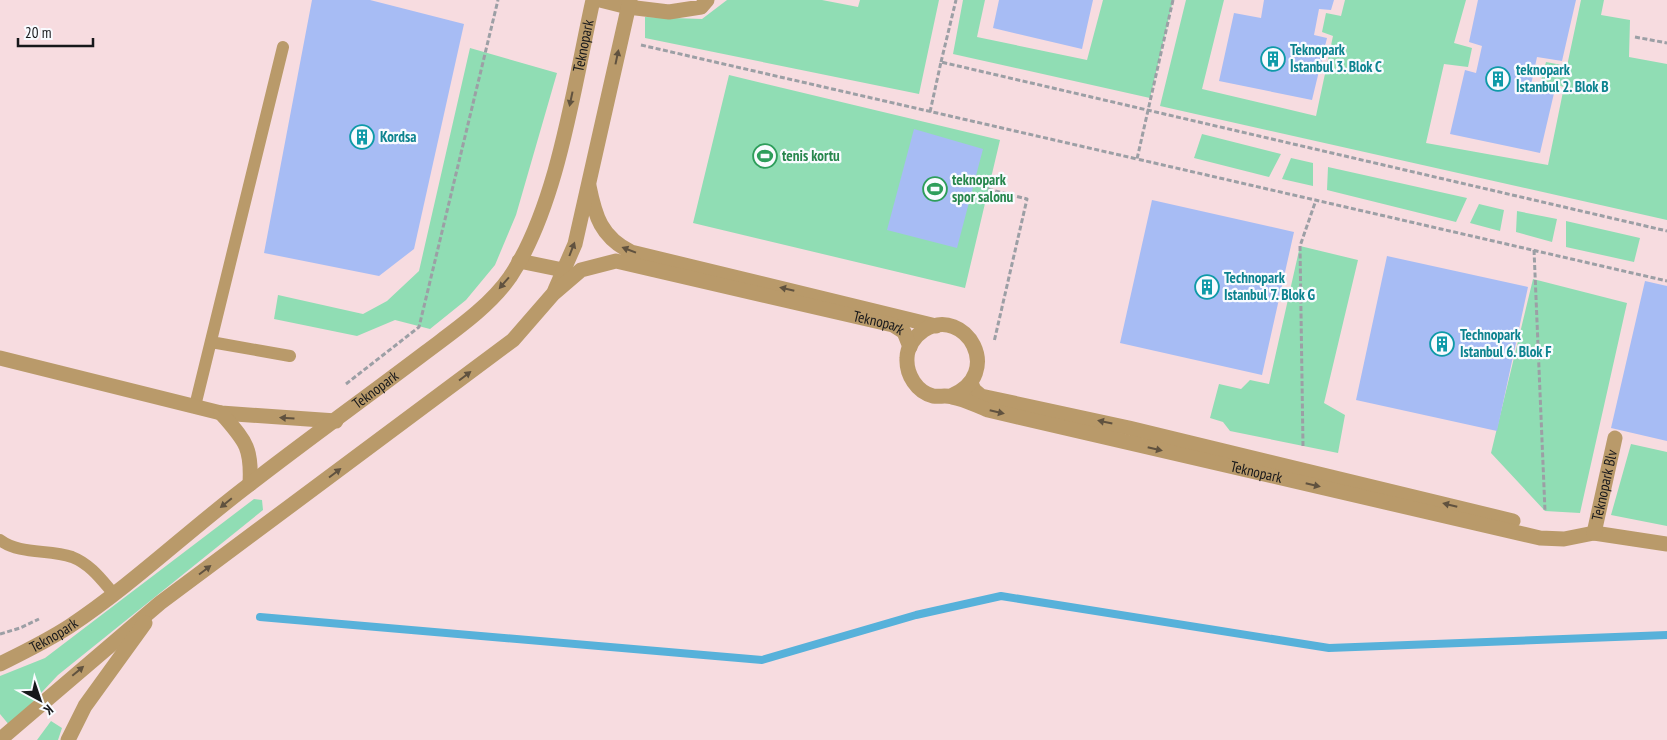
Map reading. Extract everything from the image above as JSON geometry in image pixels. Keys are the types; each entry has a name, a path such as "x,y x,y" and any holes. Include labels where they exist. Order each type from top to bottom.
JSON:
{"street":[{"name":"Teknopark","path":"0,664 45,642 114,593 250,484 336,421 487,302 509,278 539,219 551,180 563,136 593,0"},
{"path":"600,0 669,12 701,7 707,0"},
{"name":"Teknopark","path":"553,294 574,244 589,186 629,4"},
{"name":"Teknopark","path":"589,186 594,211 606,233 615,244 631,252 936,326"},
{"path":"519,261 563,270"},
{"name":"Teknopark","path":"1,739 160,603 514,340 553,294 581,270 616,261 893,325 904,332 910,347"},
{"path":"936,326 948,326 960,330 973,343 978,360 977,372 971,383 962,391 951,396 933,396 916,386 907,367 910,347 915,338 925,330 936,326"},
{"path":"0,358 221,413 336,421"},
{"name":"Teknopark","path":"971,383 974,390 981,396 1129,428 1443,503 1541,528 1564,539"},
{"name":"Teknopark","path":"951,396 998,412 1530,536 1564,539 1594,533 1667,544"},
{"path":"221,413 242,436 251,458 250,484"},
{"name":"Teknopark Blv","path":"1594,533 1614,438"},
{"name":"Teknopark","path":"68,740 85,706 160,603"},
{"name":"Teknopark","path":"0,722 1,739"}],"lane":[{"path":"195,406 283,47"},
{"path":"211,342 290,356"},
{"path":"0,540 12,547 74,558 94,571 114,593"}],"path":[{"path":"930,112 956,0"},
{"path":"1137,159 1173,0"},
{"path":"1635,38 1667,44"},
{"path":"621,40 1667,280"},
{"path":"941,62 1667,231"},
{"path":"988,189 1027,199 992,349"},
{"path":"1304,446 1300,246 1316,200"},
{"path":"1534,250 1544,511"}],"shaded area":[{"path":"0,0 1667,0 1667,740 0,740"}],"green space":[{"path":"727,0 822,0 858,7 860,0 939,0 919,94 645,38 645,17 702,19"},
{"path":"963,0 985,0 977,37 1087,60 1103,0 1173,0 1150,98 953,54"},
{"path":"1186,0 1224,0 1202,89 1316,116 1333,36 1322,32 1326,13 1341,16 1345,0 1466,0 1454,43 1472,48 1468,67 1444,64 1426,143 1548,165 1564,87 1541,81 1546,62 1567,66 1581,0 1604,0 1601,15 1630,20 1629,57 1667,64 1667,220 1160,106"},
{"path":"470,48 557,73 516,215 495,265 466,300 430,329 395,320 357,336 274,319 278,295 363,314 387,301 419,271"},
{"path":"729,75 1000,140 965,288 693,223"},
{"path":"1202,134 1281,154 1269,177 1194,158"},
{"path":"1291,158 1313,163 1313,186 1282,179"},
{"path":"1328,167 1467,198 1456,222 1327,190"},
{"path":"1479,204 1504,210 1500,231 1470,223"},
{"path":"1517,211 1557,219 1552,242 1516,232"},
{"path":"1566,221 1640,238 1634,262 1566,247"},
{"path":"1300,246 1358,260 1324,403 1345,415 1338,453 1230,431 1223,422 1210,418 1219,384 1241,389 1250,380 1269,384"},
{"path":"1533,279 1627,303 1580,513 1545,511 1491,453"},
{"path":"1631,444 1667,452 1667,526 1611,515"},
{"path":"254,499 262,500 263,510 58,675 10,726 0,714 0,676 45,658"},
{"path":"51,721 62,728 58,740 37,740"}],"building":[{"name":"Kordsa","path":"312,0 370,0 464,24 414,249 379,276 264,253"},
{"path":"999,0 1093,0 1082,49 993,28"},
{"name":"Teknopark İstanbul 3. Blok C","path":"1264,0 1334,0 1331,10 1319,9 1314,35 1327,38 1312,100 1219,81 1234,13 1261,18"},
{"name":"teknopark İstanbul 2. Blok B","path":"1478,0 1576,0 1562,61 1537,57 1531,85 1555,89 1540,153 1450,134 1465,70 1476,73 1482,46 1469,42"},
{"name":"teknopark spor salonu","path":"914,129 983,149 957,248 887,230"},
{"name":"Technopark Istanbul 7. Blok G","path":"1152,200 1294,232 1262,375 1120,343"},
{"name":"Technopark Istanbul 6. Blok F","path":"1387,256 1528,287 1497,431 1356,400"},
{"path":"1645,281 1667,286 1667,441 1611,428"}],"waterway":[{"path":"260,617 762,660 916,615 1001,596 1329,648 1667,635"}],"place":[{"name":"Teknopark İstanbul 3. Blok C","path":"1273,59"},
{"name":"teknopark İstanbul 2. Blok B","path":"1498,79"},
{"name":"Kordsa","path":"362,137"},
{"name":"tenis kortu","path":"765,156"},
{"name":"teknopark spor salonu","path":"935,189"},
{"name":"Technopark Istanbul 7. Blok G","path":"1207,287"},
{"name":"Technopark Istanbul 6. Blok F","path":"1442,344"}]}
